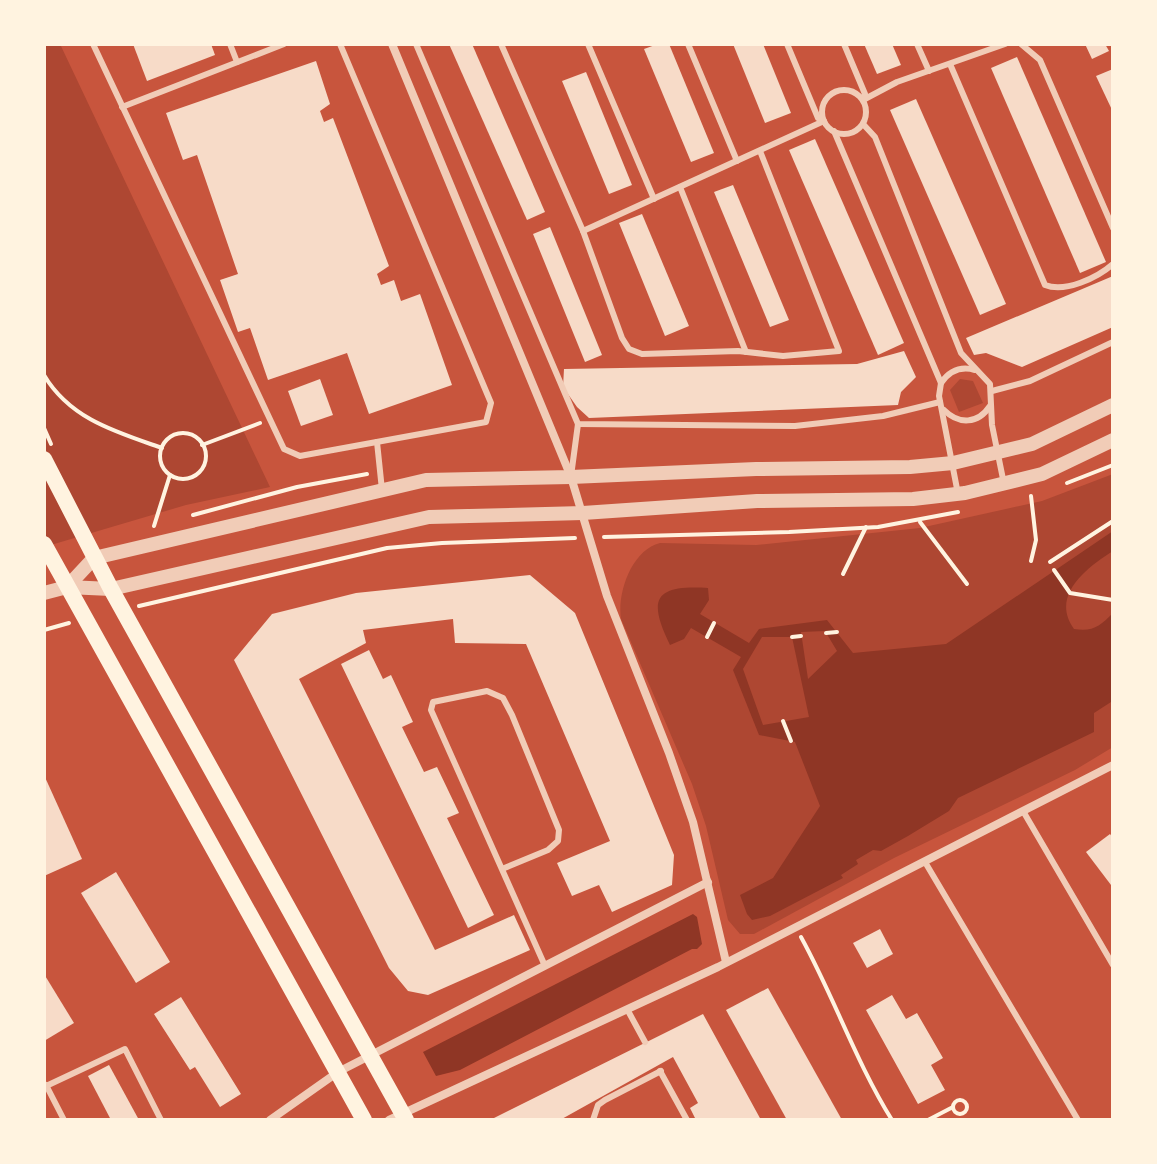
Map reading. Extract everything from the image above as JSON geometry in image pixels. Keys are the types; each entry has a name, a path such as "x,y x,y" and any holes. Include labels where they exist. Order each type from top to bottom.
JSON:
{"main road":[{"path":"46,463 111,589 371,1055 399,1118"},
{"path":"44,544 364,1120"}],"street":[{"path":"392,44 571,477 607,596 693,822 726,962"},
{"path":"67,587 94,558 426,480 910,467 953,463 1032,444 1113,405"},
{"path":"44,593 67,587 111,589 429,517 583,513 757,501 913,499 958,494 1042,474 1113,440"},
{"path":"399,1118 796,928 1113,765"},
{"path":"270,1120 338,1072 708,882"}],"lane":[{"path":"93,44 284,449 300,456 486,422 491,403 340,44"},
{"path":"230,44 237,62"},
{"path":"122,107 284,44"},
{"path":"416,44 578,424 571,477"},
{"path":"501,44 583,231 622,338 629,349 642,354 746,352 783,356 839,351 760,151"},
{"path":"588,44 654,199"},
{"path":"688,44 737,161"},
{"path":"787,44 818,118 834,131 941,383 940,402 958,494"},
{"path":"834,131 854,132 863,124 866,115 865,94 844,44"},
{"path":"917,44 929,71"},
{"path":"863,100 897,82 1005,44"},
{"path":"1021,44 1040,60 1113,228"},
{"path":"950,64 1045,285 1063,289 1107,270 1113,264"},
{"path":"824,121 823,106 831,93 846,89 863,100"},
{"path":"583,231 824,121"},
{"path":"863,124 875,137 961,353 986,378 992,391 990,406 1004,484"},
{"path":"680,187 746,352"},
{"path":"992,391 1030,381 1113,342"},
{"path":"941,383 959,369 975,370"},
{"path":"578,424 795,426 883,416 940,402"},
{"path":"944,410 964,421 980,417 990,406"},
{"path":"377,442 382,490"},
{"path":"502,869 548,850 558,841 559,830 512,715 503,698 487,691 433,702 431,710 545,966"},
{"path":"1023,811 1113,965"},
{"path":"925,862 1078,1120"},
{"path":"627,1009 645,1042"},
{"path":"64,1120 45,1086 125,1049 161,1120"},
{"path":"593,1120 598,1105 660,1069 687,1120"}],"path":[{"path":"44,375 55,393 96,425 162,448"},
{"path":"202,445 270,420"},
{"path":"185,433 198,439 202,445 205,459 199,473 185,479 170,475 161,463 162,448 170,437 185,433"},
{"path":"154,526 170,475"},
{"path":"1031,496 1036,540 1031,561"},
{"path":"919,521 967,584"},
{"path":"1050,562 1113,521"},
{"path":"843,574 866,527"},
{"path":"1054,570 1070,593 1113,600"},
{"path":"707,637 714,623"},
{"path":"826,633 837,632"},
{"path":"792,637 801,636"},
{"path":"783,721 791,741"},
{"path":"796,928 829,989 851,1045 892,1120"},
{"path":"928,1120 960,1100 966,1103 967,1110 960,1117 953,1107"}],"shaded area":[{"path":"44,44 60,44 270,487 186,505 44,547"},
{"path":"960,379 973,381 983,403 959,412 950,390"},
{"path":"1113,474 1113,747 1075,770 894,858 754,934 740,934 728,920 706,826 692,784 621,619 621,597 634,563 650,547 660,543 756,545 920,528 1042,501"},
{"path":"1113,531 1113,551 1082,574 1074,584 1066,605 1074,629 1096,627 1113,613 1111,702 1094,713 1094,732 958,798 949,811 908,836 856,860 858,864 841,875 843,878 770,916 752,920 740,895 773,878 820,806 795,742 759,735 733,670 741,657 691,628 684,639 670,645 659,616 660,598 676,589 708,588 709,600 700,614 749,643 759,629 827,620 853,653 946,644","holes":["825,631 837,651 808,679 801,632","762,637 792,637 809,717 763,725 743,669"]},
{"path":"693,914 697,917 702,944 697,949 460,1070 436,1076 423,1052"}],"building":[{"path":"133,44 211,44 215,55 147,81"},
{"path":"449,44 472,44 545,212 527,220"},
{"path":"669,44 714,153 691,162 644,49"},
{"path":"733,44 763,44 791,113 765,123"},
{"path":"864,44 892,44 901,65 877,74"},
{"path":"1085,44 1105,44 1109,51 1092,59"},
{"path":"1017,57 1106,262 1080,273 991,68"},
{"path":"316,61 330,104 320,111 324,122 333,118 389,266 377,274 381,285 394,280 401,301 420,294 452,385 369,414 347,353 268,380 250,328 238,332 220,280 238,274 197,155 183,160 166,113"},
{"path":"1113,69 1113,112 1096,76"},
{"path":"586,72 632,185 609,194 562,81"},
{"path":"916,99 1006,304 980,315 890,110"},
{"path":"815,139 904,343 878,355 789,150"},
{"path":"733,185 789,320 770,327 714,192"},
{"path":"642,214 689,326 665,336 619,223"},
{"path":"550,227 602,355 585,362 533,234"},
{"path":"1113,276 1113,327 1022,367 986,353 974,355 966,338"},
{"path":"904,351 916,377 901,392 898,405 589,418 563,387 564,369 857,364"},
{"path":"320,379 333,415 301,426 288,391"},
{"path":"530,575 575,613 674,855 672,885 612,912 599,885 572,896 557,863 610,841 526,644 455,643 453,619 363,630 366,643 299,679 435,950 514,915 530,950 428,995 408,991 389,968 234,660 272,614 356,593"},
{"path":"369,650 383,679 391,675 413,722 402,727 424,772 437,767 459,813 447,818 494,915 468,928 341,664"},
{"path":"44,775 82,859 44,876"},
{"path":"1110,834 1113,838 1111,885 1086,852"},
{"path":"116,872 170,962 136,983 81,893"},
{"path":"880,929 893,954 867,968 853,943"},
{"path":"44,974 74,1023 44,1041"},
{"path":"768,988 842,1120 787,1120 726,1010"},
{"path":"892,995 906,1019 917,1013 943,1058 931,1065 945,1090 918,1104 866,1010"},
{"path":"181,997 241,1094 220,1107 195,1067 190,1070 154,1014"},
{"path":"703,1014 761,1120 696,1120 690,1108 698,1103 673,1057 560,1120 495,1120 494,1118"},
{"path":"109,1065 139,1120 111,1120 88,1076"}]}
